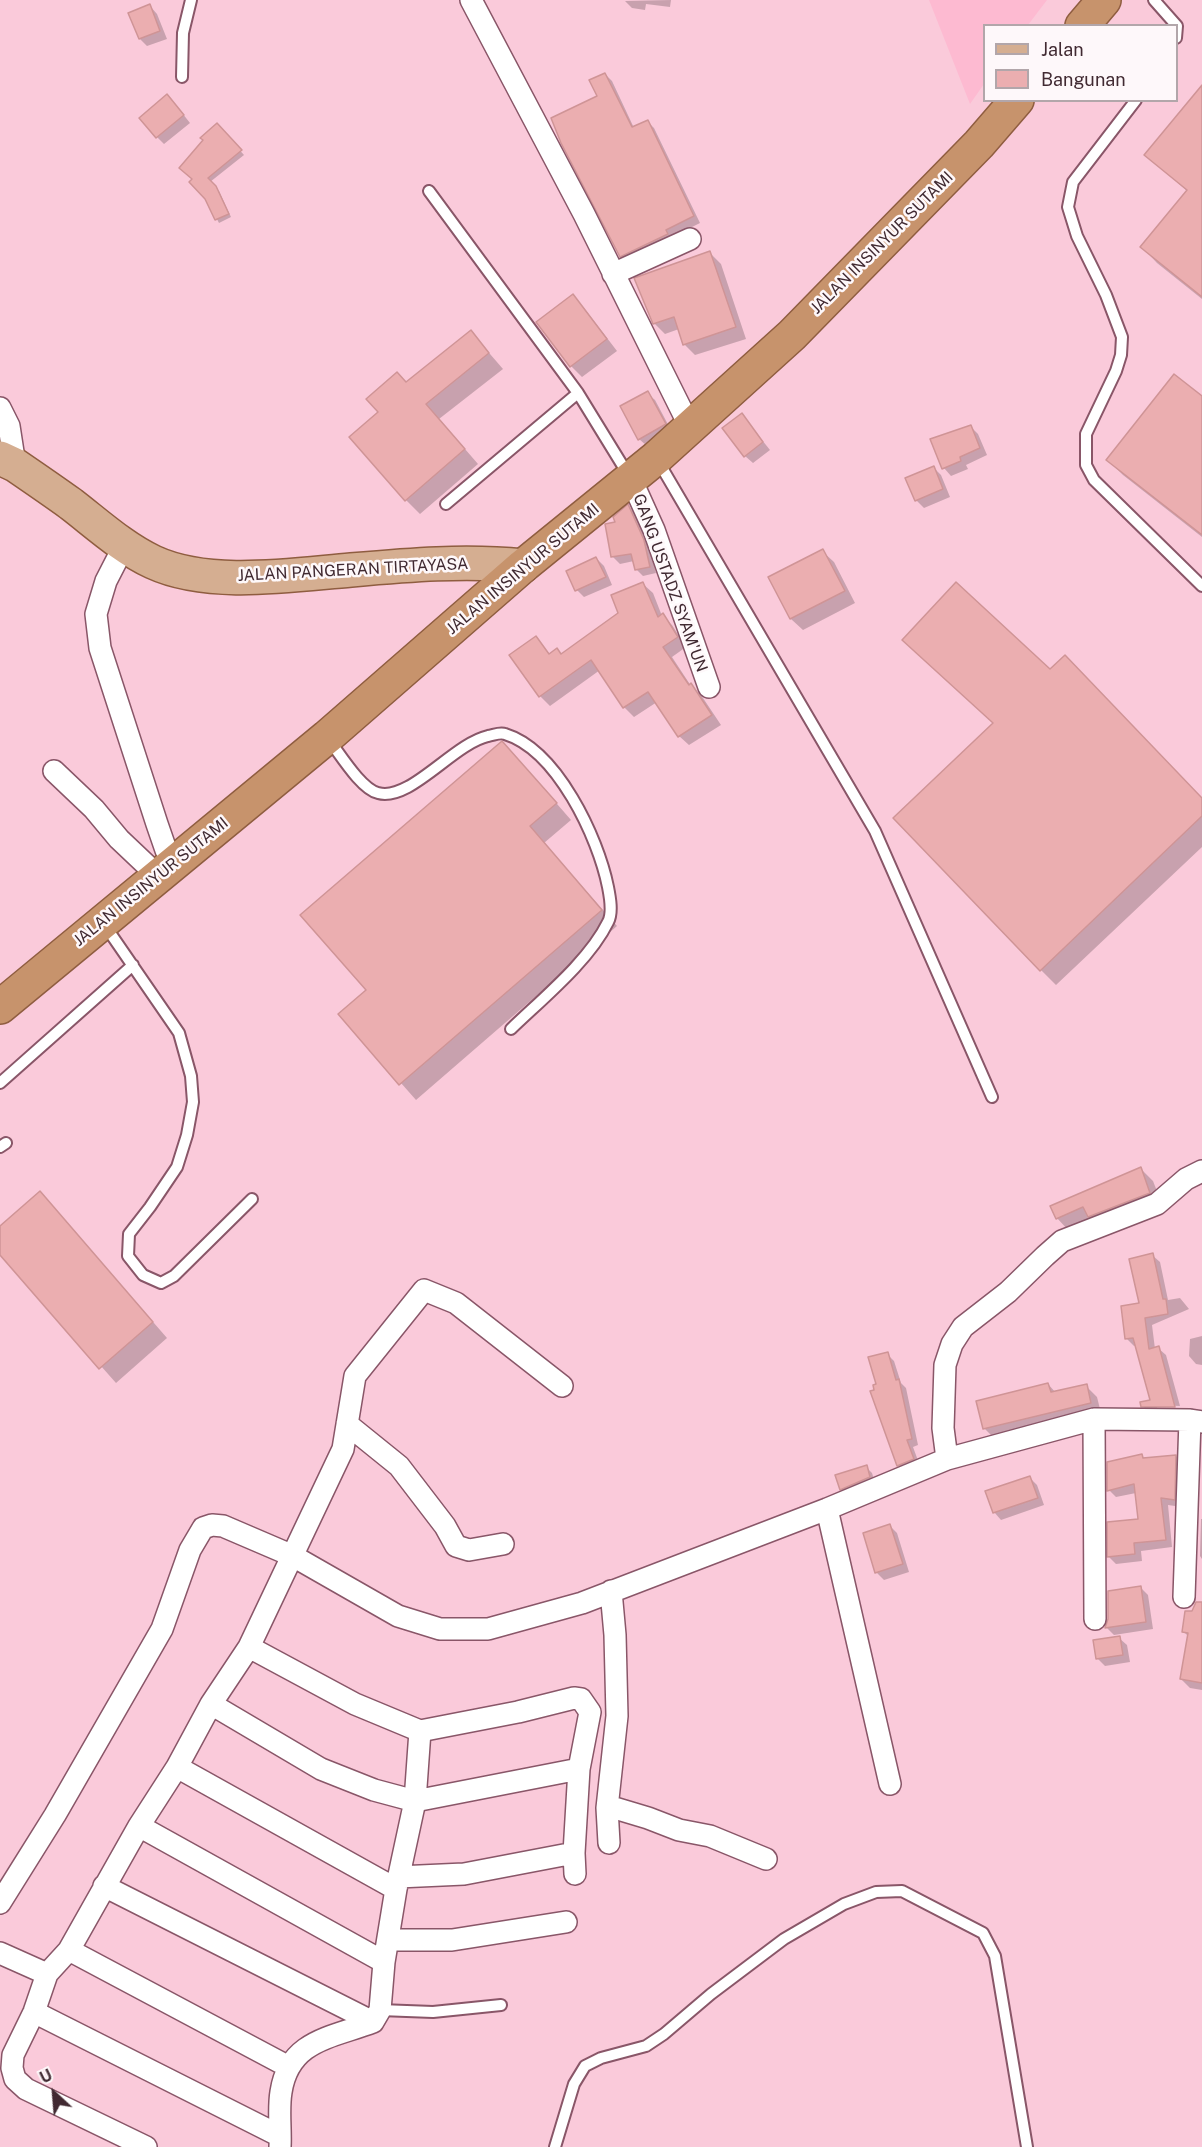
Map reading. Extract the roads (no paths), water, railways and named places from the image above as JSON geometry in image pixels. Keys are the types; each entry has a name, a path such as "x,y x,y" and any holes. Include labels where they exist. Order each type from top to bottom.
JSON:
{"highway":[{"path":"1084,24 1104,0"},
{"name":"JALAN INSINYUR SUTAMI","path":"0,1007 327,737 523,566 656,458 792,334 980,144 1015,102"}],"main road":[{"name":"JALAN PANGERAN TIRTAYASA","path":"8,462 125,544 152,561 176,570 250,578 460,562 523,566"}],"street":[{"path":"471,0 690,427"},
{"path":"613,273 690,239"},
{"path":"0,408 9,426 8,462"},
{"name":"GANG USTADZ SYAM'UN","path":"631,478 654,531 709,687"},
{"path":"125,544 106,581 96,614 100,648 165,850 165,869"},
{"path":"54,771 94,809 119,839 165,869"},
{"path":"947,1459 943,1428 945,1365 952,1344 963,1327 1008,1292 1062,1241 1157,1204 1186,1179 1202,1172"},
{"path":"146,2147 26,2089 15,2079 12,2068 14,2055 34,2012 47,1974 69,1950 139,1826 177,1767 211,1704 249,1647 343,1449 355,1376 424,1290 456,1303 562,1386"},
{"path":"1094,1419 1095,1619"},
{"path":"0,1903 55,1815 162,1629 190,1550 203,1528 212,1525 223,1526 293,1556 398,1616 440,1629 488,1629 582,1603 827,1509 947,1459 1094,1419 1196,1421 1184,1597"},
{"path":"347,1424 399,1466 445,1526 456,1546 470,1550 503,1544"},
{"path":"827,1509 890,1784"},
{"path":"609,1842 608,1806 617,1716 611,1591"},
{"path":"249,1647 355,1704 420,1731 518,1712 574,1698 581,1699 590,1712 579,1768 575,1874"},
{"path":"211,1704 321,1769 374,1790 415,1801 579,1768"},
{"path":"377,2016 397,1883 415,1801 420,1731"},
{"path":"177,1767 397,1883 464,1874 574,1853"},
{"path":"608,1806 679,1830 710,1836 766,1859"},
{"path":"139,1826 384,1962"},
{"path":"104,1886 377,2016"},
{"path":"388,1940 452,1940 566,1922"},
{"path":"69,1950 287,2066"},
{"path":"0,1953 47,1974"},
{"path":"34,2012 280,2141"},
{"path":"280,2141 278,2124 280,2093 287,2066 302,2049 377,2016"}],"lane":[{"path":"182,77 183,33 191,0"},
{"path":"1154,0 1175,24"},
{"path":"1134,102 1073,182 1068,207 1077,236 1106,295 1122,337 1121,356 1116,371 1086,434 1086,465 1094,480 1202,586"},
{"path":"429,192 578,393 631,478"},
{"path":"446,504 578,393"},
{"path":"656,458 875,831 993,1097"},
{"path":"327,737 361,782 376,793 393,794 413,785 457,750 483,737 502,733 519,740 541,758 569,790 603,862 610,898 610,920 588,953 511,1029"},
{"path":"102,921 179,1033 191,1076 193,1102 187,1135 177,1167 150,1208 129,1234 128,1256 143,1275 161,1283 174,1276 252,1198"},
{"path":"0,1083 133,965"},
{"path":"555,2147 574,2084 585,2066 601,2058 646,2046 784,1939 844,1904 876,1893 902,1891 983,1933 995,1956 1027,2147"},
{"path":"377,2016 501,2005"}]}
